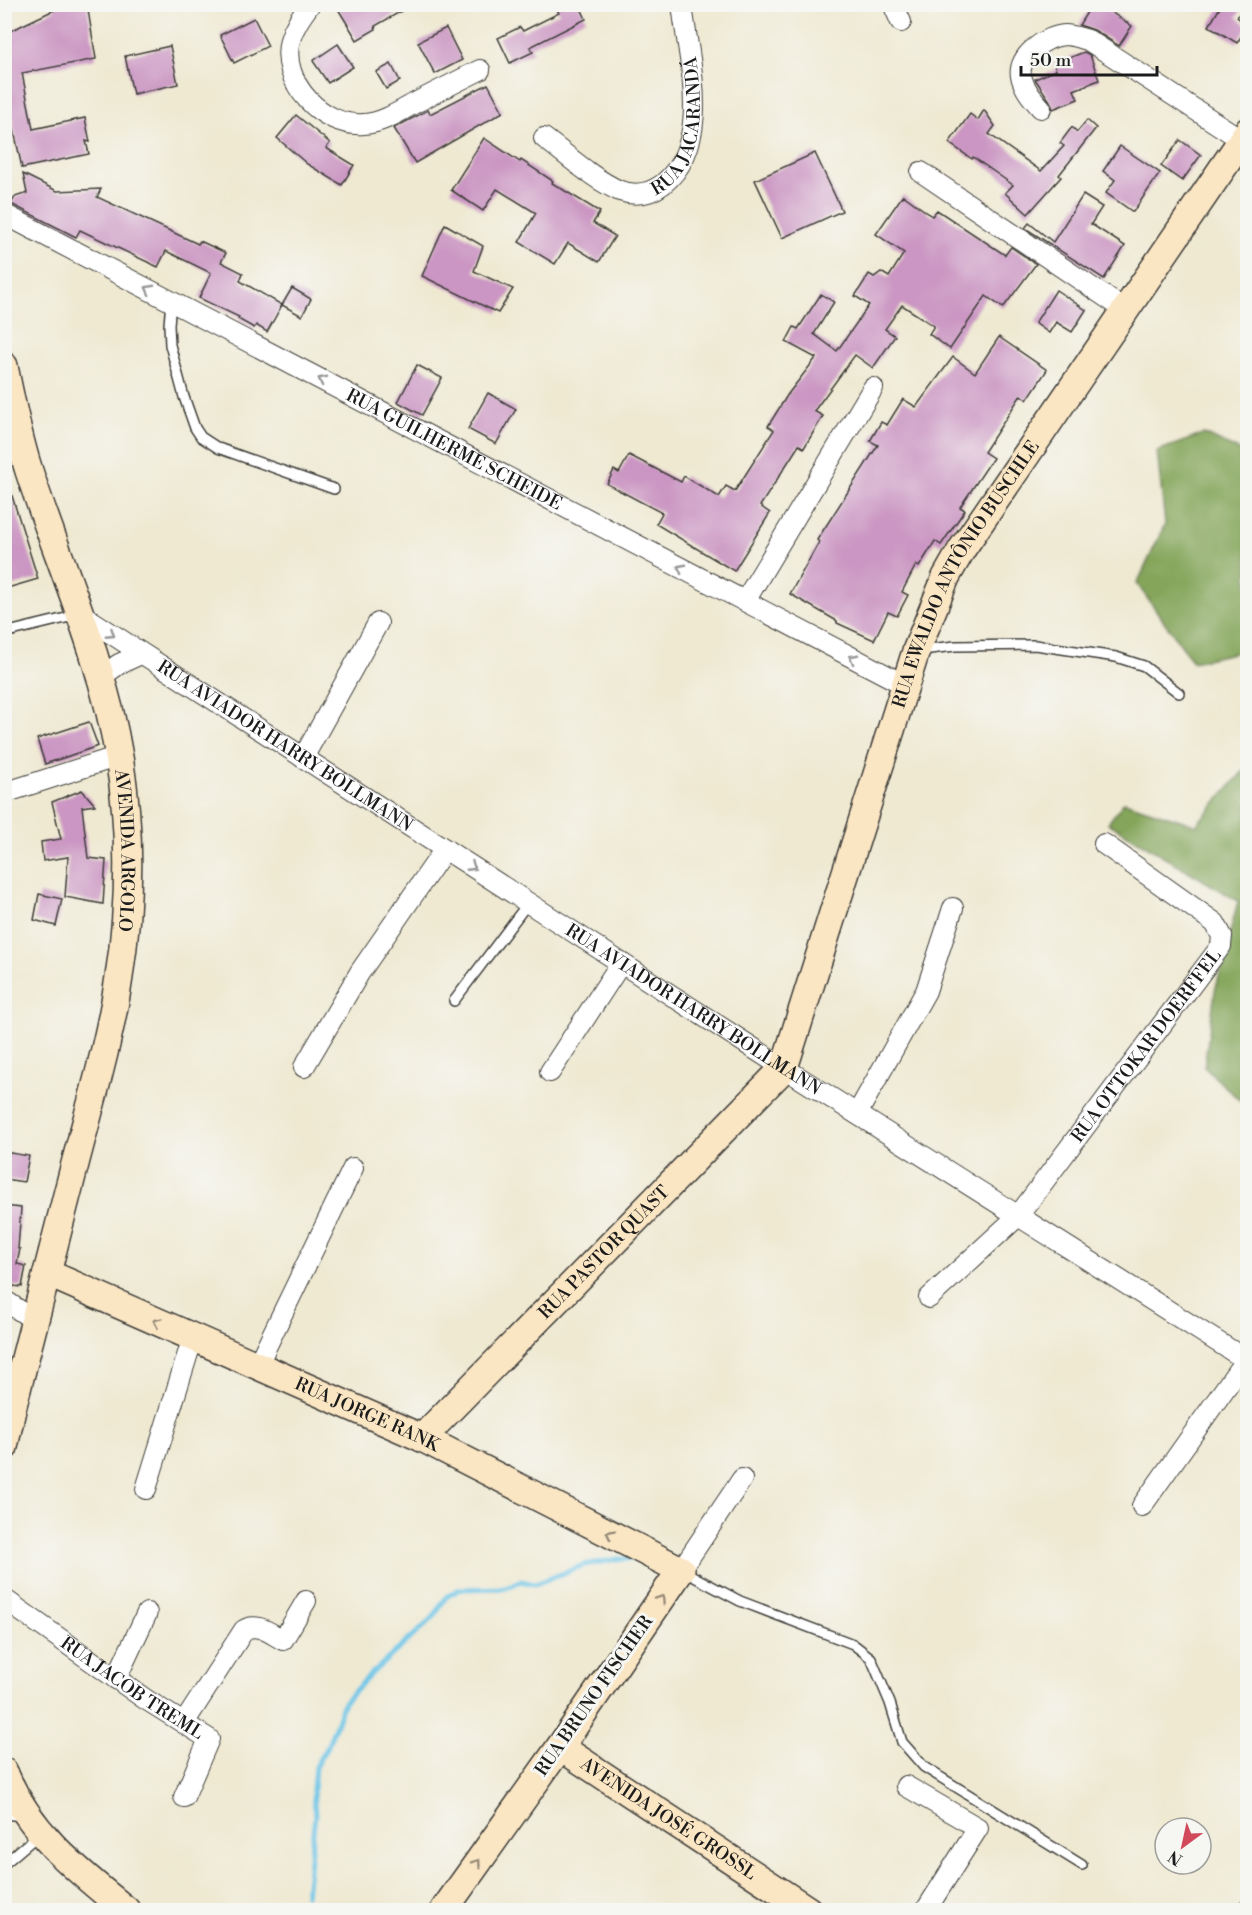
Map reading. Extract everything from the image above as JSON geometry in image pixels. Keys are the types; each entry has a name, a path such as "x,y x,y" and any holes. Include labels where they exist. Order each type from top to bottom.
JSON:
{"street":[{"path":"310,4 297,23 290,41 289,59 292,76 300,90 321,111 333,119 364,124 384,119 480,70"},
{"name":"RUA JACARANDÁ","path":"544,138 607,185 622,192 638,194 655,190 668,179 682,159 692,136 694,117 694,95 682,4"},
{"path":"1041,108 1027,91 1021,75 1021,65 1029,53 1045,41 1063,35 1075,36 1088,40 1245,135"},
{"name":"RUA EWALDO ANTÔNIO BUSCHLE","path":"784,1068 916,651 935,602 962,549 1245,135"},
{"path":"921,172 1125,310"},
{"name":"RUA GUILHERME SCHEIDE","path":"4,214 905,685"},
{"name":"AVENIDA ARGOLO","path":"4,366 28,469 81,614 101,677 119,756 127,850 124,933 119,976 103,1057 47,1273 9,1402 4,1448"},
{"path":"745,601 873,388"},
{"name":"RUA AVIADOR HARRY BOLLMANN","path":"81,614 784,1068 1247,1359"},
{"path":"303,758 378,623"},
{"name":"RUA AVIADOR HARRY BOLLMANN","path":"101,677 119,664 141,654"},
{"path":"4,793 119,756"},
{"name":"RUA OTTOKAR DOERFFEL","path":"1018,1216 1221,946 1222,936 1215,923 1104,844"},
{"path":"304,1067 360,972 445,849"},
{"path":"857,1114 926,991 953,908"},
{"path":"550,1072 621,963"},
{"name":"RUA PASTOR QUAST","path":"422,1438 784,1068"},
{"path":"257,1366 353,1168"},
{"path":"929,1298 1018,1216"},
{"name":"RUA JORGE RANK","path":"47,1273 422,1438 681,1570"},
{"path":"4,1300 34,1320"},
{"path":"146,1489 193,1337"},
{"path":"1142,1506 1247,1359"},
{"name":"RUA BRUNO FISCHER","path":"444,1911 560,1747 742,1479"},
{"name":"RUA JACOB TREML","path":"4,1599 116,1679 209,1739 184,1797"},
{"path":"184,1723 244,1630 255,1626 283,1640 306,1601"},
{"path":"116,1679 147,1613"},
{"name":"AVENIDA JOSÉ GROSSL","path":"560,1747 808,1911"},
{"path":"4,1772 24,1821 126,1911"},
{"path":"906,1786 978,1828 926,1911"}],"lane":[{"path":"171,301 170,345 189,413 201,436 218,448 334,489"},
{"path":"4,633 81,614"},
{"path":"916,651 955,646 1035,645 1116,657 1144,666 1179,693"},
{"path":"454,1001 528,903"},
{"path":"681,1570 740,1601 853,1644 871,1658 890,1703 902,1742 924,1767 1082,1864"},
{"path":"978,1828 990,1808"},
{"path":"4,1864 24,1821"}],"green space":[{"path":"1204,434 1247,454 1248,650 1193,662 1137,584 1165,524 1157,451"},
{"path":"1247,767 1247,1107 1204,1067 1215,991 1238,901 1108,823 1124,802 1196,825"}],"building":[{"path":"53,4 87,4 96,59 22,73 33,129 85,118 90,142 86,141 89,154 22,168 10,111 4,112 4,34 54,10"},
{"path":"335,4 414,4 375,26 376,29 357,40"},
{"path":"554,4 579,4 586,19 530,47 533,52 510,63 498,38 520,27 523,31 559,13"},
{"path":"1092,4 1112,4 1108,10 1132,26 1119,46 1094,30 1079,25"},
{"path":"1222,4 1245,4 1237,17 1248,26 1237,43 1209,26"},
{"path":"254,18 268,46 234,63 220,35"},
{"path":"446,28 462,60 435,74 418,42"},
{"path":"338,44 353,67 328,83 313,61"},
{"path":"170,46 178,84 133,94 125,56"},
{"path":"1084,52 1090,55 1099,80 1074,90 1078,99 1053,109 1035,79 1056,70 1054,64"},
{"path":"391,64 400,81 386,89 376,72"},
{"path":"488,84 503,112 415,163 394,128 428,110 430,114"},
{"path":"984,110 995,126 989,134 1041,171 1064,146 1060,143 1072,127 1077,132 1087,120 1096,128 1059,175 1061,177 1028,214 1005,193 1013,185 949,143 970,114 978,120"},
{"path":"296,115 330,143 326,148 354,165 342,185 307,164 277,138"},
{"path":"484,138 600,212 593,223 615,236 599,262 568,243 555,264 519,242 536,213 497,189 483,211 451,190"},
{"path":"1180,140 1201,155 1182,181 1161,166"},
{"path":"1120,146 1160,173 1133,212 1106,193 1115,180 1103,171"},
{"path":"815,153 842,211 782,238 755,180"},
{"path":"23,174 57,191 101,189 97,197 198,244 200,241 226,253 221,262 243,273 240,281 282,305 267,332 256,325 254,328 238,319 239,317 199,298 211,273 166,251 158,267 80,230 76,237 11,204 15,197 27,193"},
{"path":"903,195 932,216 937,210 1005,255 1011,247 1036,264 1003,308 986,296 950,349 929,334 934,326 902,305 885,329 895,336 873,368 855,355 814,411 823,416 804,448 799,445 760,506 770,513 734,571 656,524 662,513 607,484 614,470 619,473 629,455 681,482 684,476 719,497 726,486 735,491 774,430 768,426 788,394 816,358 786,342 794,327 798,329 821,294 834,302 814,334 837,351 869,305 855,296 869,274 874,277 881,272 889,277 904,253 876,234"},
{"path":"1083,195 1102,207 1091,224 1125,246 1104,279 1025,228 1029,223 1053,242"},
{"path":"445,224 483,246 474,271 513,289 498,313 422,276"},
{"path":"292,288 311,299 302,316 282,305"},
{"path":"1056,290 1086,310 1072,332 1056,322 1049,333 1035,323"},
{"path":"999,337 1047,370 1027,400 1021,395 984,452 993,458 960,507 965,510 941,545 935,541 919,567 916,565 902,592 908,595 897,616 888,612 874,640 837,623 790,594 819,542 817,540 878,445 870,441 881,422 887,425 903,399 916,407 953,357 975,373"},
{"path":"417,365 442,378 422,415 398,402"},
{"path":"488,393 516,409 496,444 468,429"},
{"path":"8,483 38,579 4,589 4,484"},
{"path":"89,722 98,746 45,764 37,739"},
{"path":"82,790 95,805 82,807 88,858 106,860 103,904 65,897 68,857 43,861 41,842 61,839 52,802"},
{"path":"39,894 62,899 56,926 34,920"},
{"path":"4,1152 29,1156 24,1182 4,1179"},
{"path":"4,1206 21,1208 18,1249 20,1249 17,1264 26,1266 22,1287 13,1286 12,1291 4,1288"}],"waterway":[{"path":"306,1895 315,1815 313,1790 315,1767 329,1743 344,1702 372,1673 433,1618 446,1597 460,1589 506,1588 520,1581 535,1584 584,1565 631,1559"}]}
